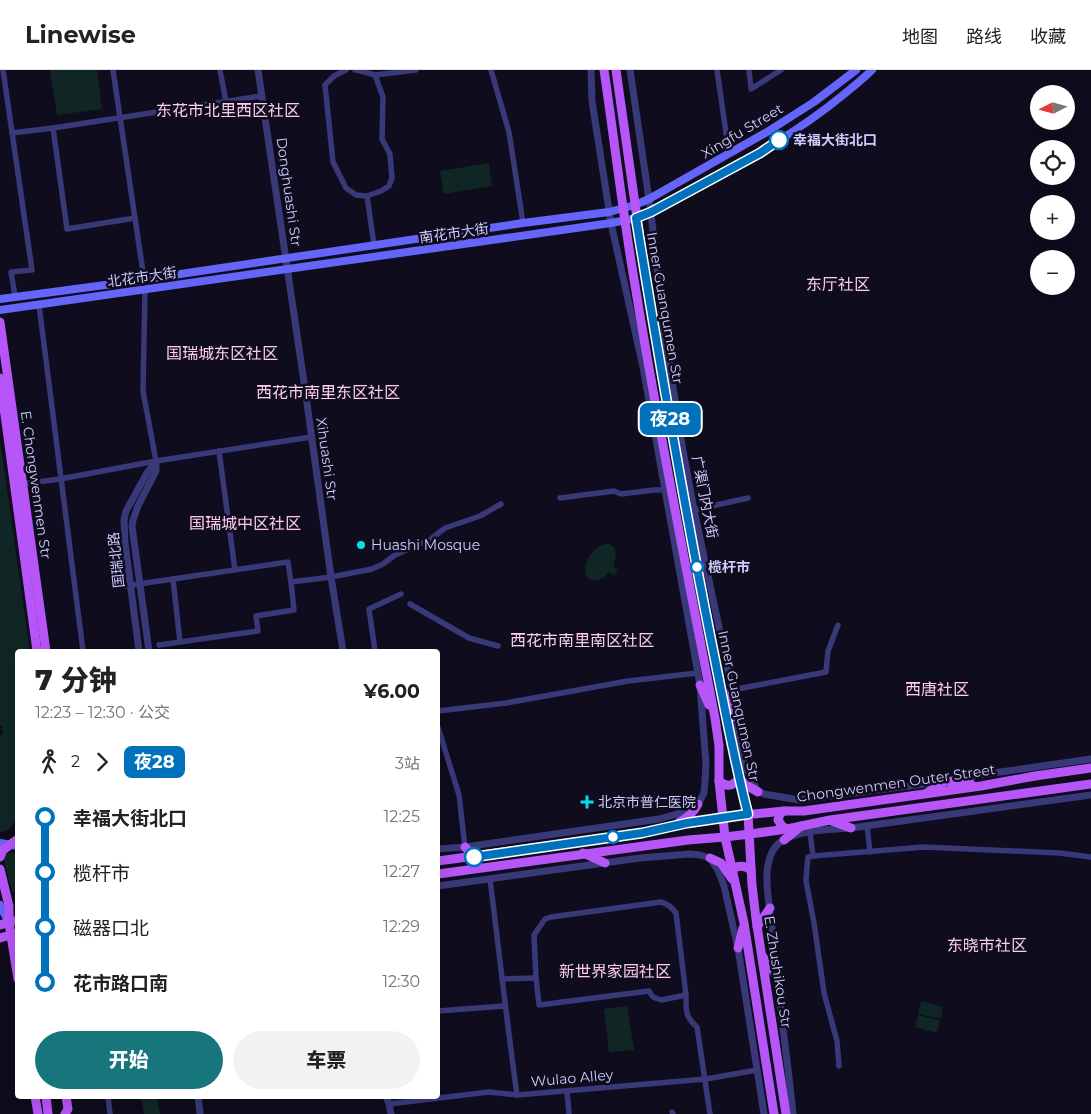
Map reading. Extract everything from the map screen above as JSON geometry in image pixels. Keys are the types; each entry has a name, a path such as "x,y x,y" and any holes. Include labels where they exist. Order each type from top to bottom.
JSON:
{"main road":[{"path":"604,70 622,209 650,374 715,718 719,753 722,817 744,923 774,1114"},
{"name":"Inner Guanqumen Str","path":"616,70 650,307 697,566 739,778 748,814 750,834"},
{"name":"Xingfu Street","path":"622,209 635,206 649,199 767,132 814,102 856,70"},
{"name":"南花市大街","path":"287,269 636,218 651,212 760,153 822,112 872,70"},
{"name":"南花市大街","path":"286,259 622,209"},
{"name":"北花市大街","path":"0,299 286,259"},
{"name":"北花市大街","path":"0,310 287,269"},
{"name":"E. Chongwenmen Str","path":"0,322 46,649"},
{"path":"0,378 37,649"},
{"path":"700,685 715,718"},
{"path":"730,733 732,690"},
{"name":"Chongwenmen Outer Street","path":"440,861 634,834 722,817 784,811 804,812 1091,768"},
{"path":"719,781 727,786 736,782 739,778 758,792"},
{"path":"925,794 946,781 981,786"},
{"path":"440,874 583,853 750,834 830,820 1091,784"},
{"path":"667,828 682,821 696,810 698,804"},
{"path":"784,811 780,814 778,820 786,829"},
{"path":"830,820 851,828"},
{"path":"687,823 691,830 688,840"},
{"path":"784,840 802,825"},
{"name":"E. Zhushikou Str","path":"750,834 751,870 757,927 786,1114"},
{"path":"0,843 15,843"},
{"path":"0,857 3,850 15,843"},
{"path":"465,847 474,857"},
{"path":"583,853 605,863"},
{"path":"710,858 721,862 735,884"},
{"path":"732,871 736,867 741,866 751,870"},
{"path":"0,868 9,906 9,923"},
{"path":"0,905 14,934 0,938"},
{"path":"757,927 770,908"},
{"path":"738,948 744,923"},
{"path":"762,956 776,975"},
{"path":"36,1099 38,1114"},
{"path":"46,1099 48,1114"},
{"path":"65,1114 68,1109 66,1099"}],"street":[{"path":"4,70 32,270 11,272 15,296"},
{"path":"113,70 144,279"},
{"path":"220,70 226,102"},
{"name":"Donghuashi Str","path":"258,70 287,269"},
{"path":"346,70 334,76 325,85 333,162 346,188 356,195 367,196 381,191 389,186 392,178 390,154 382,139 383,96 376,76"},
{"path":"355,70 376,76 416,70"},
{"path":"491,70 509,132 523,223"},
{"path":"440,849 465,847 659,819 677,814 698,804 704,793 706,764 700,685 643,367 609,212 592,101 591,70"},
{"name":"广渠门内大街","path":"630,70 651,212 664,330 694,510 732,690 744,764 758,792"},
{"path":"717,70 729,154"},
{"path":"749,70 751,90 781,70"},
{"path":"12,133 261,96"},
{"path":"53,128 67,229 135,218"},
{"path":"367,196 374,245"},
{"name":"Xihuashi Str","path":"287,269 330,577 343,649"},
{"path":"145,290 143,391 156,461"},
{"path":"39,305 83,649"},
{"path":"22,484 311,437"},
{"path":"219,451 235,570"},
{"name":"国瑞北路","path":"148,649 132,526 138,506 156,471 156,461"},
{"name":"国瑞北路","path":"139,649 128,586 124,520 126,511 147,473 156,461"},
{"path":"560,498 614,491 622,494 665,490"},
{"path":"694,510 748,498"},
{"path":"291,582 330,577 383,564 395,555 431,539 445,528 480,516 501,504"},
{"path":"128,586 288,562 294,610 256,616 258,631 159,645"},
{"path":"173,579 180,642"},
{"path":"375,649 369,609 401,594"},
{"path":"410,604 469,638 498,646"},
{"path":"732,690 826,672 828,651 838,625"},
{"path":"440,711 506,703 628,681 697,673"},
{"path":"440,733 459,795 465,847"},
{"name":"Chongwenmen Outer Street","path":"758,792 800,800 946,781 1091,759"},
{"path":"793,1114 776,975 767,873 769,859 778,844 797,835 810,832 1091,795"},
{"path":"867,825 870,852"},
{"path":"810,832 813,856"},
{"path":"839,1066 837,1041 824,993 806,881 808,857 924,847 1059,853 1091,858"},
{"path":"440,886 640,858 690,854 710,858 718,870 724,886 738,948 764,1114"},
{"path":"490,878 504,1006 517,1095"},
{"path":"686,995 661,1000 653,997 649,990 539,1005 534,935 545,919 551,917 660,902 672,907 676,913 686,995 686,1008 689,1021 697,1028 710,1114"},
{"path":"502,979 536,978"},
{"path":"440,1011 504,1006"},
{"name":"Wulao Alley","path":"440,1095 489,1092 517,1095 706,1079 758,1070"},
{"path":"566,1091 569,1114"},
{"path":"108,1099 110,1114"},
{"path":"198,1099 200,1114"},
{"path":"389,1099 391,1114"}],"green space":[{"path":"50,70 97,70 102,109 57,115"},
{"path":"489,163 492,186 444,194 440,171"},
{"path":"0,440 30,649 15,649 15,820 3,832 0,832 0,735 3,735 2,726 0,726"},
{"path":"608,543 614,547 616,557 613,566 618,570 614,576 609,572 600,579 588,579 586,567 589,556 597,548"},
{"path":"15,852 15,891 12,892 4,860 7,854"},
{"path":"921,1001 943,1007 941,1019 918,1014"},
{"path":"627,1006 634,1050 609,1052 604,1009"},
{"path":"918,1015 940,1020 937,1033 915,1027"},
{"path":"142,1099 158,1099 160,1114 144,1114"}],"bus line":[{"name":"夜28","path":"474,857 642,833 687,823 748,814 739,778 697,566 650,307 636,218 651,212 760,153 779,140"}],"place":[{"name":"幸福大街北口","path":"779,140"},
{"name":"Huashi Mosque","path":"361,545"},
{"name":"榄杆市","path":"697,567"},
{"name":"北京市普仁医院","path":"587,802"}],"district":[{"name":"东花市北里西区社区","path":"228,110"},
{"name":"东厅社区","path":"838,284"},
{"name":"国瑞城东区社区","path":"222,353"},
{"name":"西花市南里东区社区","path":"328,392"},
{"name":"国瑞城中区社区","path":"245,523"},
{"name":"西花市南里南区社区","path":"582,640"},
{"name":"西唐社区","path":"937,689"},
{"name":"东晓市社区","path":"987,945"},
{"name":"新世界家园社区","path":"615,971"}]}
